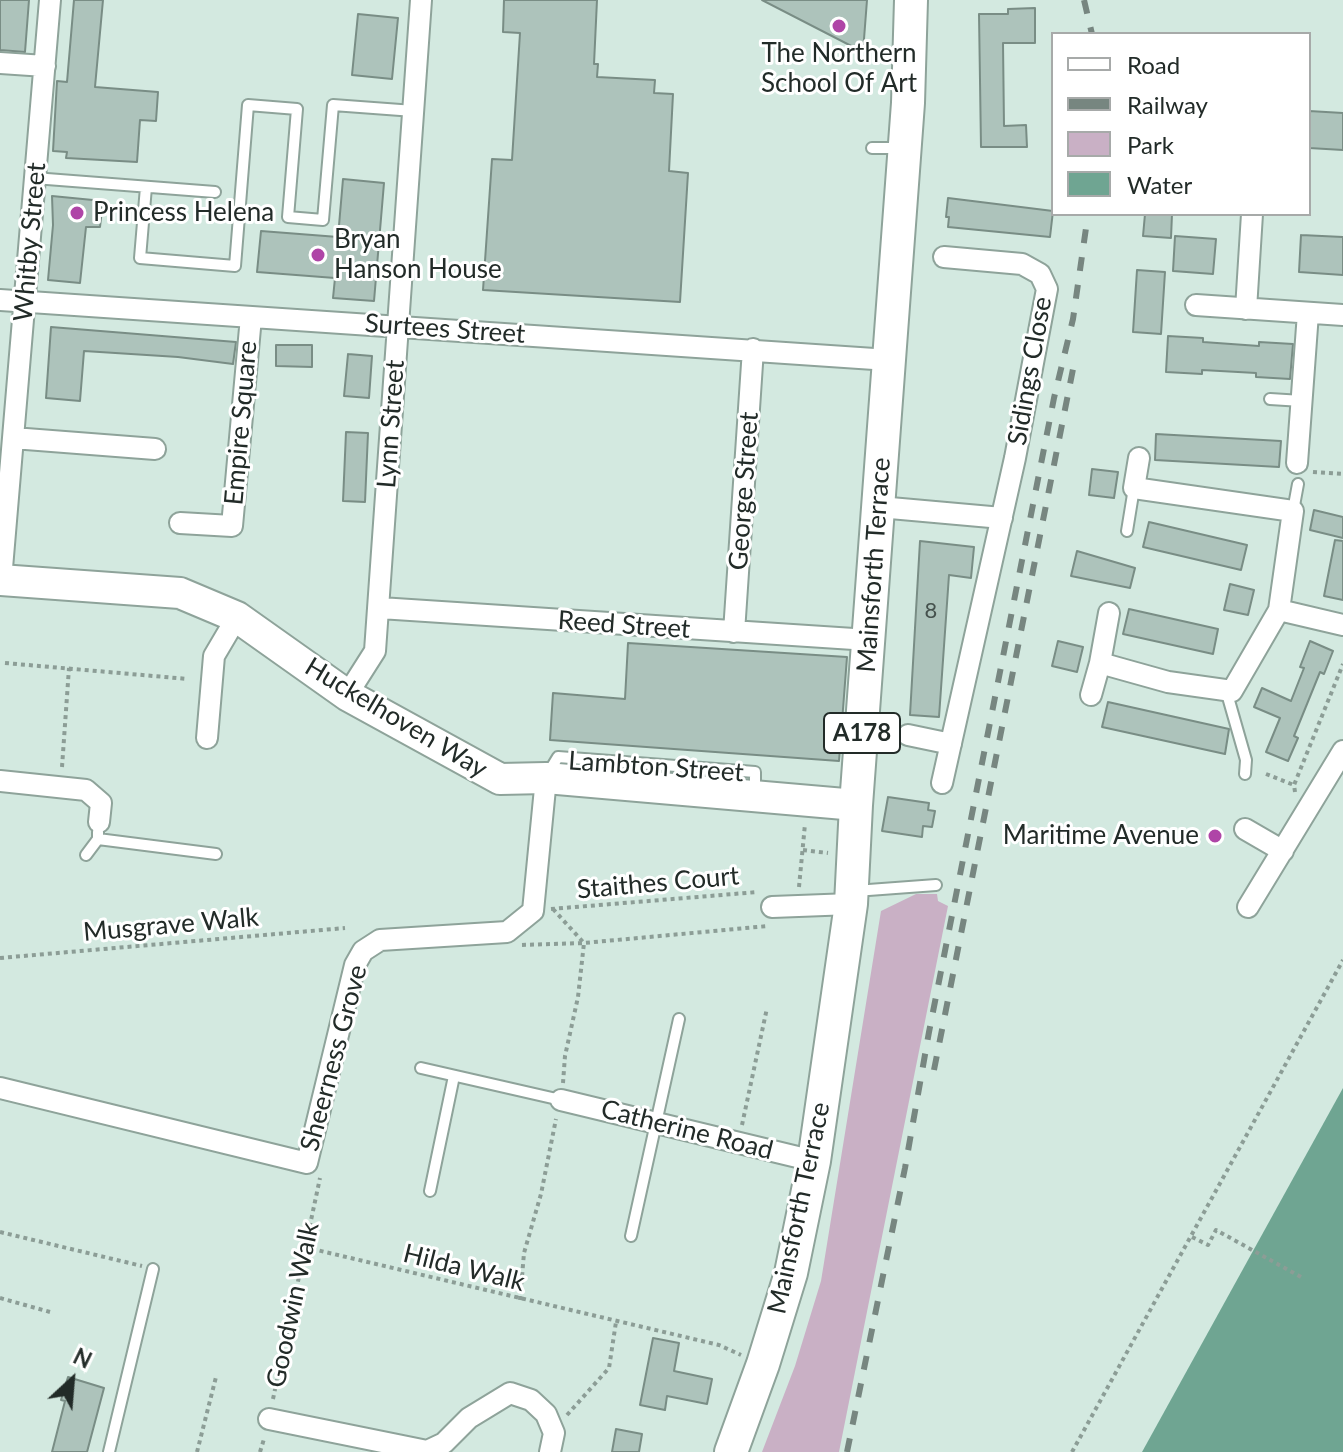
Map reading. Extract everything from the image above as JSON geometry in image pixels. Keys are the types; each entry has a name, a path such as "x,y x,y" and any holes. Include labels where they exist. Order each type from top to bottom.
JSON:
{"main road":[{"name":"Mainsforth Terrace","path":"731,1452 791,1273 814,1161 852,897 856,805 905,148 911,0"}],"street":[{"name":"Whitby Street","path":"0,580 13,438 13,394 25,302 50,0"},
{"name":"Lynn Street","path":"347,695 375,651 380,608 421,0"},
{"path":"0,63 45,66"},
{"path":"1246,309 1252,216"},
{"name":"Sidings Close","path":"942,783 1002,518 1047,289 1040,274 1022,264 944,257"},
{"name":"Surtees Street","path":"0,300 889,360"},
{"path":"1196,305 1343,315"},
{"path":"1302,473 1302,401 1308,313"},
{"name":"Empire Square","path":"180,523 232,526 251,317"},
{"name":"George Street","path":"734,632 753,349"},
{"path":"13,438 155,449"},
{"path":"1100,663 1168,682 1232,691 1279,610 1293,511 1134,488 1139,458"},
{"path":"879,507 1002,518"},
{"name":"Huckelhoven Way","path":"0,580 180,593 237,617 347,695 500,779 546,778 607,786 856,805"},
{"name":"Reed Street","path":"380,608 869,640"},
{"path":"1279,610 1343,625"},
{"path":"1091,695 1109,613"},
{"path":"207,738 214,656 237,617"},
{"path":"908,735 951,744"},
{"path":"1248,907 1343,751"},
{"path":"507,932 533,911 546,778"},
{"path":"0,781 86,790 101,803 98,830"},
{"path":"1245,829 1283,851"},
{"path":"771,917 852,897"},
{"name":"Sheerness Grove","path":"0,1088 307,1163 355,965 363,951 380,940 507,932"},
{"name":"Catherine Road","path":"561,1100 814,1161"},
{"path":"269,1419 427,1451 444,1443 469,1418 510,1393 531,1400 546,1414 552,1442"}],"lane":[{"path":"146,187 140,258 235,266 248,105 297,109 288,217 323,220 333,105 414,111"},
{"path":"872,148 905,148"},
{"path":"34,178 215,192"},
{"path":"1270,399 1302,401"},
{"path":"1293,511 1302,473"},
{"path":"1127,531 1134,488"},
{"path":"1226,690 1246,760 1245,774"},
{"path":"86,855 98,830 216,854"},
{"path":"852,897 936,885"},
{"path":"631,1236 679,1019"},
{"path":"421,1068 561,1100"},
{"path":"430,1191 454,1076"},
{"path":"109,1452 153,1269"}],"path":[{"path":"1302,473 1343,474"},
{"path":"5,663 188,679"},
{"path":"1296,800 1294,785 1343,664"},
{"path":"62,767 69,668"},
{"path":"1266,774 1294,785"},
{"path":"799,893 807,811"},
{"path":"803,850 829,853"},
{"name":"Staithes Court","path":"533,911 770,891 771,917"},
{"path":"507,932 508,946 584,943 771,917"},
{"name":"Musgrave Walk","path":"0,958 345,928"},
{"path":"1072,1452 1343,960"},
{"path":"738,1143 767,1008"},
{"name":"Goodwin Walk","path":"260,1452 321,1179 307,1163"},
{"path":"1192,1237 1208,1245 1216,1230 1301,1277"},
{"path":"0,1232 153,1269"},
{"name":"Hilda Walk","path":"304,1247 719,1345 751,1359"},
{"path":"0,1298 50,1312"},
{"path":"552,1442 609,1368 616,1322"},
{"path":"197,1452 216,1377"}],"green space":[{"path":"916,894 937,894 938,901 948,906 839,1452 762,1452 795,1366 821,1281 881,911"}],"water":[{"path":"1343,1088 1343,1452 1142,1452 1338,1097"}],"building":[{"path":"0,0 29,0 25,52 0,50"},
{"path":"74,0 103,0 95,87 158,92 156,121 140,120 137,162 66,158 67,152 53,151 57,81 67,82"},
{"path":"504,0 597,0 594,64 598,64 597,77 655,80 654,93 673,94 669,171 688,173 680,302 483,290 492,159 512,160 520,33 503,32"},
{"name":"The Northern School Of Art","path":"762,0 867,0 863,52"},
{"path":"1035,8 1035,43 1003,43 1004,126 1026,125 1027,147 981,147 979,14 1008,14 1008,9"},
{"path":"358,14 398,18 392,79 352,75"},
{"path":"1311,111 1343,113 1343,150 1311,148"},
{"name":"Bryan Hanson House","path":"343,179 384,183 374,301 333,298 335,278 257,272 261,231 338,237"},
{"path":"52,196 103,201 100,227 86,227 80,283 48,280"},
{"path":"948,198 1051,211 1052,216 1050,237 948,227 949,217 946,217"},
{"path":"1145,216 1172,216 1171,238 1143,236"},
{"path":"1301,235 1343,237 1343,275 1299,272"},
{"path":"1175,236 1216,239 1213,274 1173,271"},
{"path":"1137,270 1165,272 1161,334 1133,332"},
{"path":"51,327 236,342 233,364 84,351 80,401 46,398"},
{"path":"1168,336 1259,346 1259,342 1293,344 1290,379 1256,377 1256,373 1166,372"},
{"path":"276,345 312,345 312,367 276,366"},
{"path":"348,354 372,356 369,398 344,396"},
{"path":"346,432 368,433 365,502 343,501"},
{"path":"1156,434 1281,441 1279,467 1155,460"},
{"path":"1092,469 1118,472 1114,498 1089,495"},
{"path":"1314,510 1343,517 1343,538 1310,530"},
{"path":"1149,522 1247,545 1241,570 1143,547"},
{"path":"1335,540 1343,541 1343,600 1324,596"},
{"path":"920,541 974,547 971,578 949,575 939,717 910,715"},
{"path":"1077,551 1135,568 1130,588 1071,576"},
{"path":"1230,584 1254,590 1248,615 1224,610"},
{"path":"1129,609 1218,629 1213,654 1123,634"},
{"path":"1058,641 1083,647 1077,672 1052,666"},
{"path":"1310,641 1333,651 1324,674 1320,672 1294,736 1298,738 1288,761 1266,752 1280,718 1254,707 1262,688 1291,701 1304,668 1300,667"},
{"path":"628,643 847,657 839,761 550,740 553,693 625,699"},
{"path":"1108,702 1229,729 1225,754 1102,727"},
{"path":"888,797 929,803 928,810 935,811 932,827 923,826 922,837 882,831"},
{"path":"653,1338 679,1343 674,1371 712,1379 707,1404 667,1396 665,1410 640,1405"},
{"path":"68,1377 104,1388 87,1452 52,1452"},
{"path":"616,1429 642,1434 639,1452 612,1452"}],"railway":[{"path":"1084,0 1092,32"},
{"path":"847,1452 1054,398 1073,319 1088,216"},
{"path":"934,1070 1074,364"}],"place":[{"name":"The Northern School Of Art","path":"839,26"},
{"name":"Princess Helena","path":"77,213"},
{"name":"Bryan Hanson House","path":"318,255"},
{"name":"Maritime Avenue","path":"1215,836"}]}
